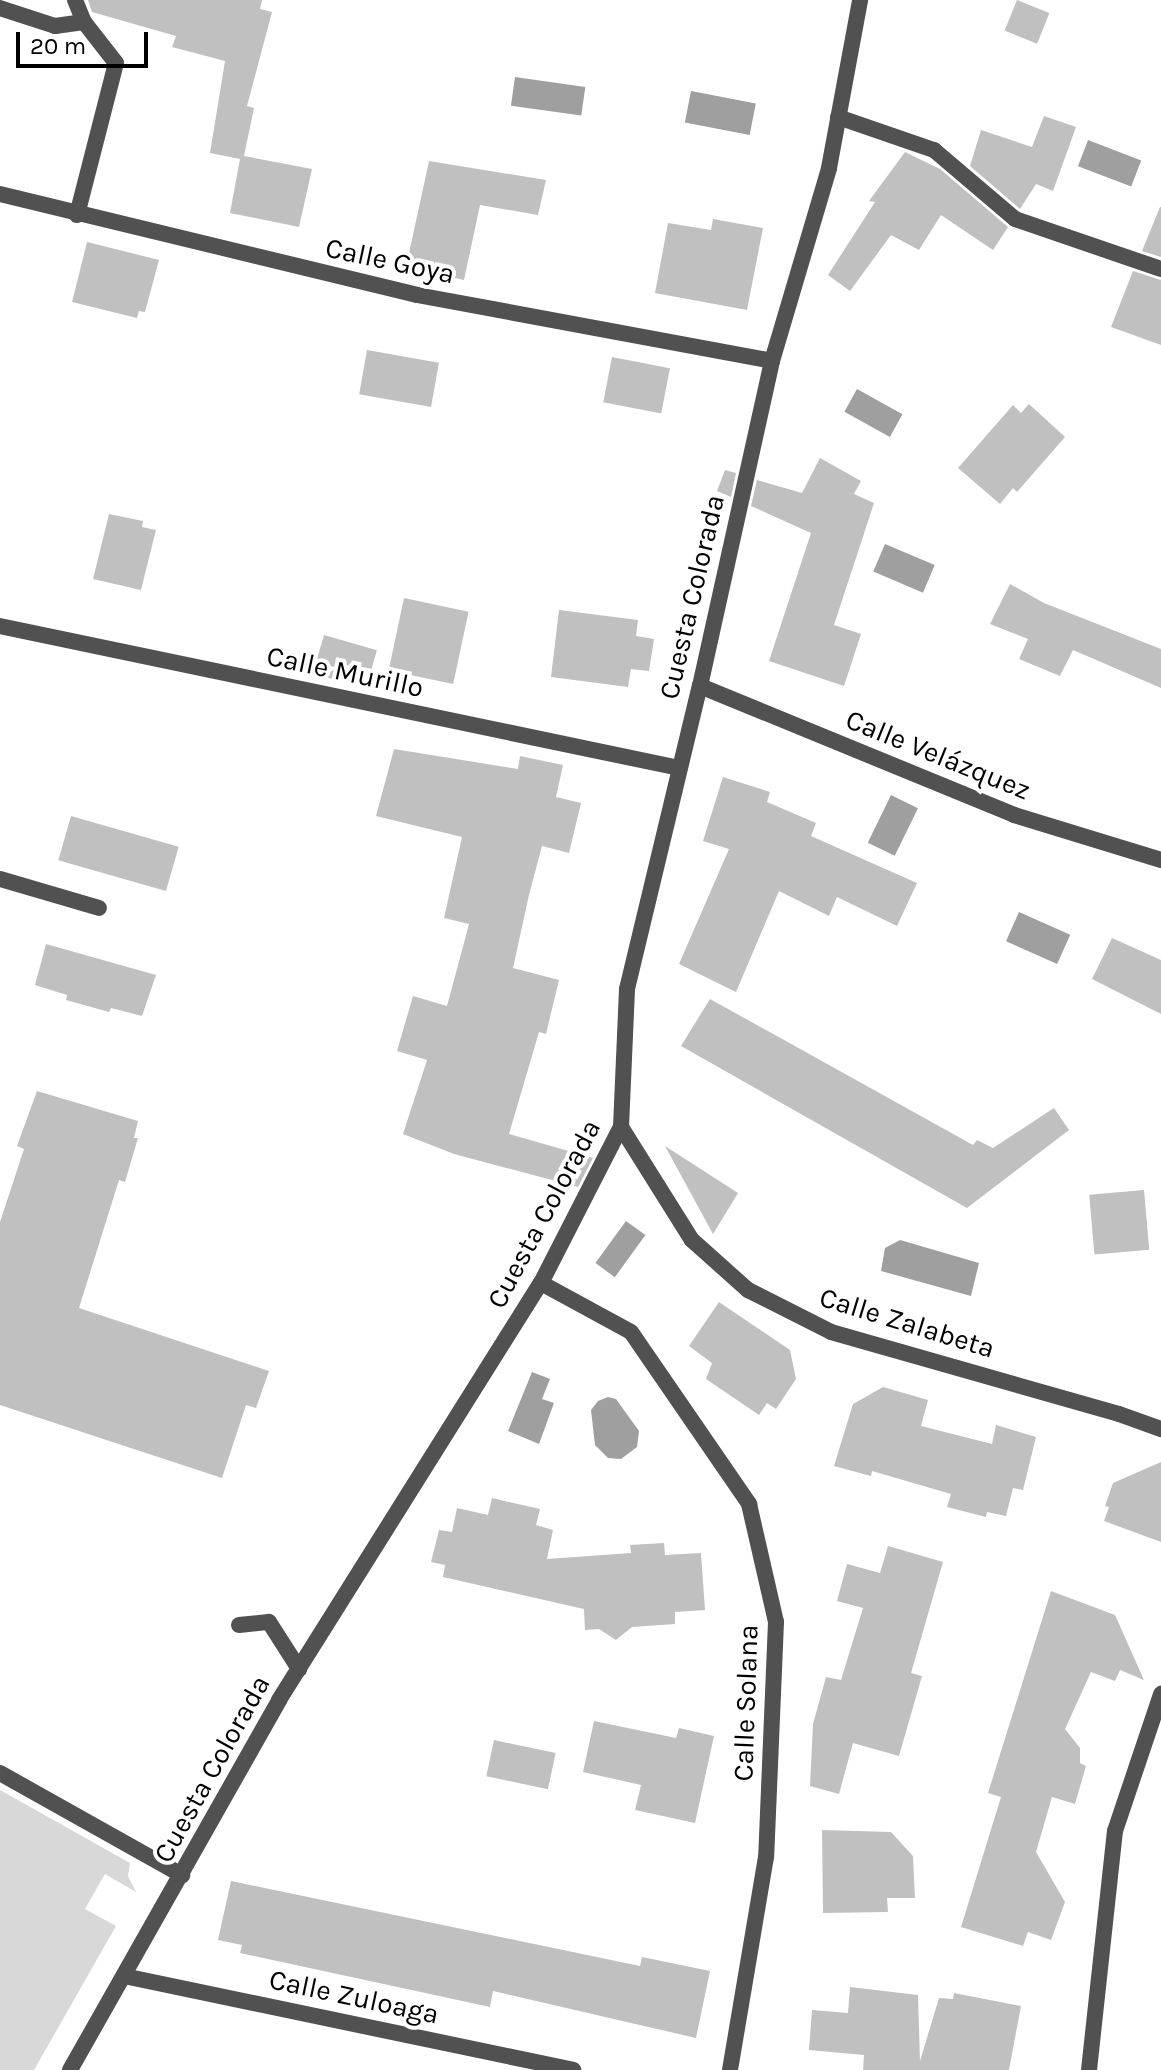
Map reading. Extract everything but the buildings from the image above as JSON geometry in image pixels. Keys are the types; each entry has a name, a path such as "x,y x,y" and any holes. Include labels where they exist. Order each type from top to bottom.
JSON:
{"street":[{"path":"75,0 84,22 116,63 77,215"},
{"name":"Cuesta Colorada","path":"70,2070 299,1669 541,1283 621,1127 627,989 700,686 772,361 829,168 860,0"},
{"path":"0,8 55,26 84,22"},
{"path":"838,117 934,150 1015,219 1161,269"},
{"name":"Calle Goya","path":"0,194 417,295 772,361"},
{"name":"Calle Murillo","path":"0,626 679,768"},
{"name":"Calle Velázquez","path":"700,686 1014,815 1161,860"},
{"path":"0,879 99,908"},
{"name":"Calle Zalabeta","path":"621,1127 692,1240 748,1290 831,1332 1091,1405 1161,1429"},
{"name":"Calle Solana","path":"541,1283 631,1332 749,1504 776,1622 766,1857 730,2070"},
{"path":"239,1625 269,1622 299,1669"},
{"path":"1089,2070 1115,1831 1161,1694"},
{"path":"0,1773 182,1875"},
{"name":"Calle Zuloaga","path":"124,1976 573,2070"}],"shaded area":[{"path":"515,77 585,87 581,116 511,106"},
{"path":"691,91 756,104 750,135 685,122"},
{"path":"1088,140 1141,160 1131,187 1078,166"},
{"path":"857,389 902,414 890,437 844,412"},
{"path":"885,544 935,565 923,593 873,572"},
{"path":"891,795 918,808 895,856 868,843"},
{"path":"1019,912 1070,935 1057,964 1006,941"},
{"path":"626,1221 645,1235 615,1277 595,1263"},
{"path":"900,1240 979,1263 971,1296 881,1271 885,1248"},
{"path":"532,1372 550,1379 542,1399 554,1403 539,1444 508,1431"},
{"path":"608,1397 616,1399 639,1431 637,1447 621,1459 608,1458 595,1445 591,1410 598,1401"},
{"path":"0,1790 130,1863 128,1876 136,1892 105,1874 85,1909 116,1926 34,2070 0,2070"}]}
